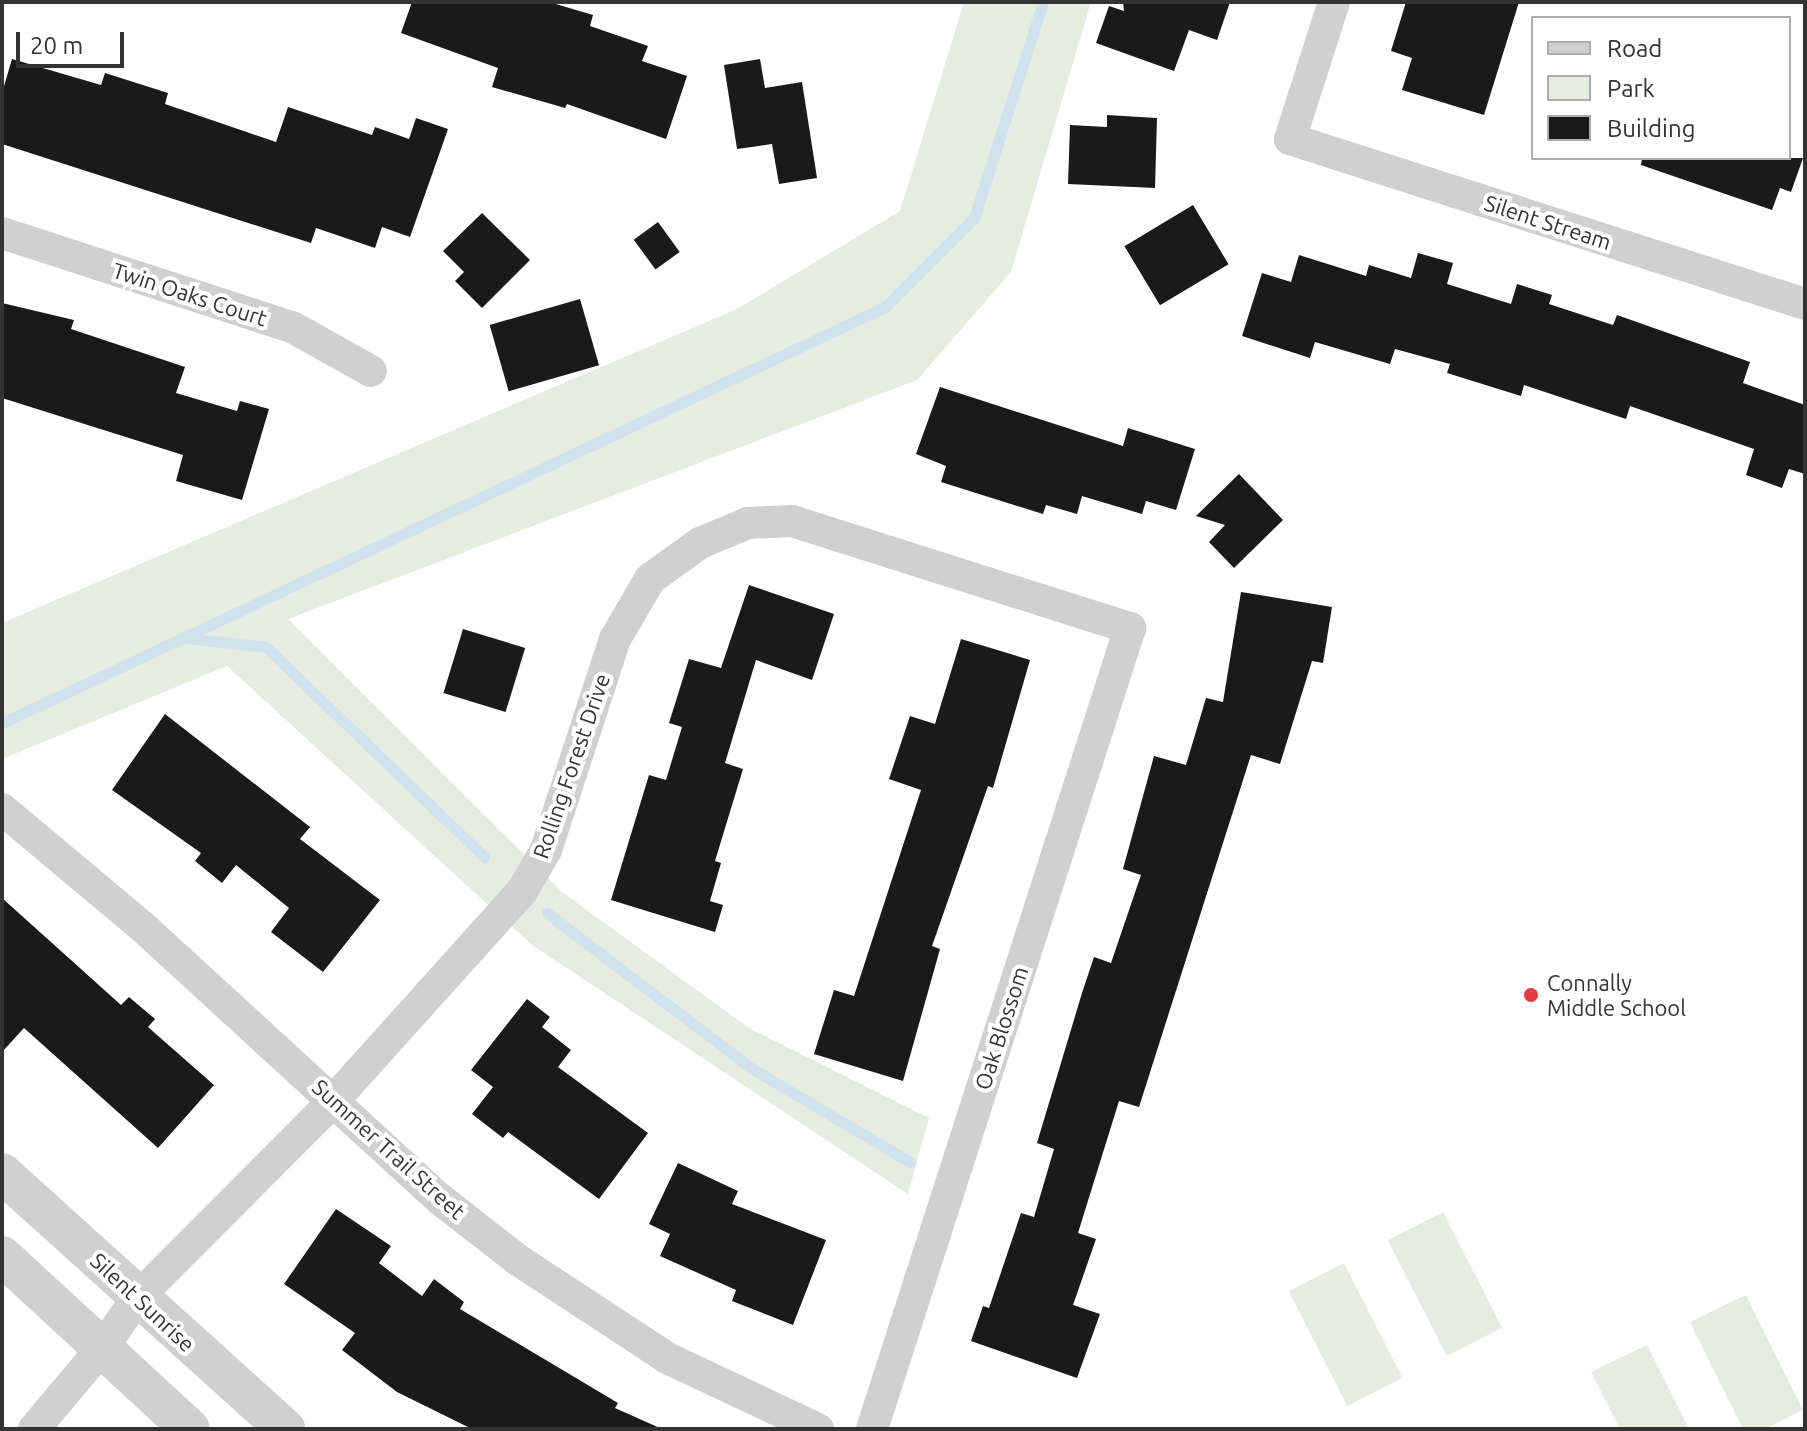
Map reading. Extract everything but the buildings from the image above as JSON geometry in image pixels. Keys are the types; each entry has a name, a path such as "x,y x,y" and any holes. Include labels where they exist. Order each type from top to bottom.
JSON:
{"street":[{"name":"Silent Stream","path":"1334,2 1290,139 1805,304"},
{"name":"Twin Oaks Court","path":"2,233 294,328 371,371"},
{"name":"Rolling Forest Drive","path":"34,1429 103,1347 138,1297 334,1100 522,891 546,850 615,639 634,600 667,564 700,543 748,523 792,521 1130,628"},
{"name":"Oak Blossom","path":"872,1429 1130,628"},
{"name":"Summer Trail Street","path":"2,809 334,1100 441,1200 588,1310 731,1392 818,1429"},
{"name":"Silent Sunrise","path":"2,1173 285,1429"},
{"path":"2,1256 190,1429"}],"green space":[{"path":"964,2 1091,2 1011,272 917,380 288,619 562,892 749,1028 929,1118 908,1194 532,945 227,666 2,759 2,623 737,309 900,211"},
{"path":"1443,1212 1502,1328 1447,1356 1388,1240"},
{"path":"1344,1263 1403,1378 1347,1406 1289,1291"},
{"path":"1746,1295 1803,1410 1765,1429 1743,1429 1690,1322"},
{"path":"1647,1345 1689,1429 1620,1429 1591,1372"}],"waterway":[{"path":"2,723 885,307 974,218 1043,2"},
{"path":"187,638 266,647 484,857"},
{"path":"547,913 751,1068 910,1162"}],"place":[{"name":"Connally Middle School","path":"1531,995"}]}
